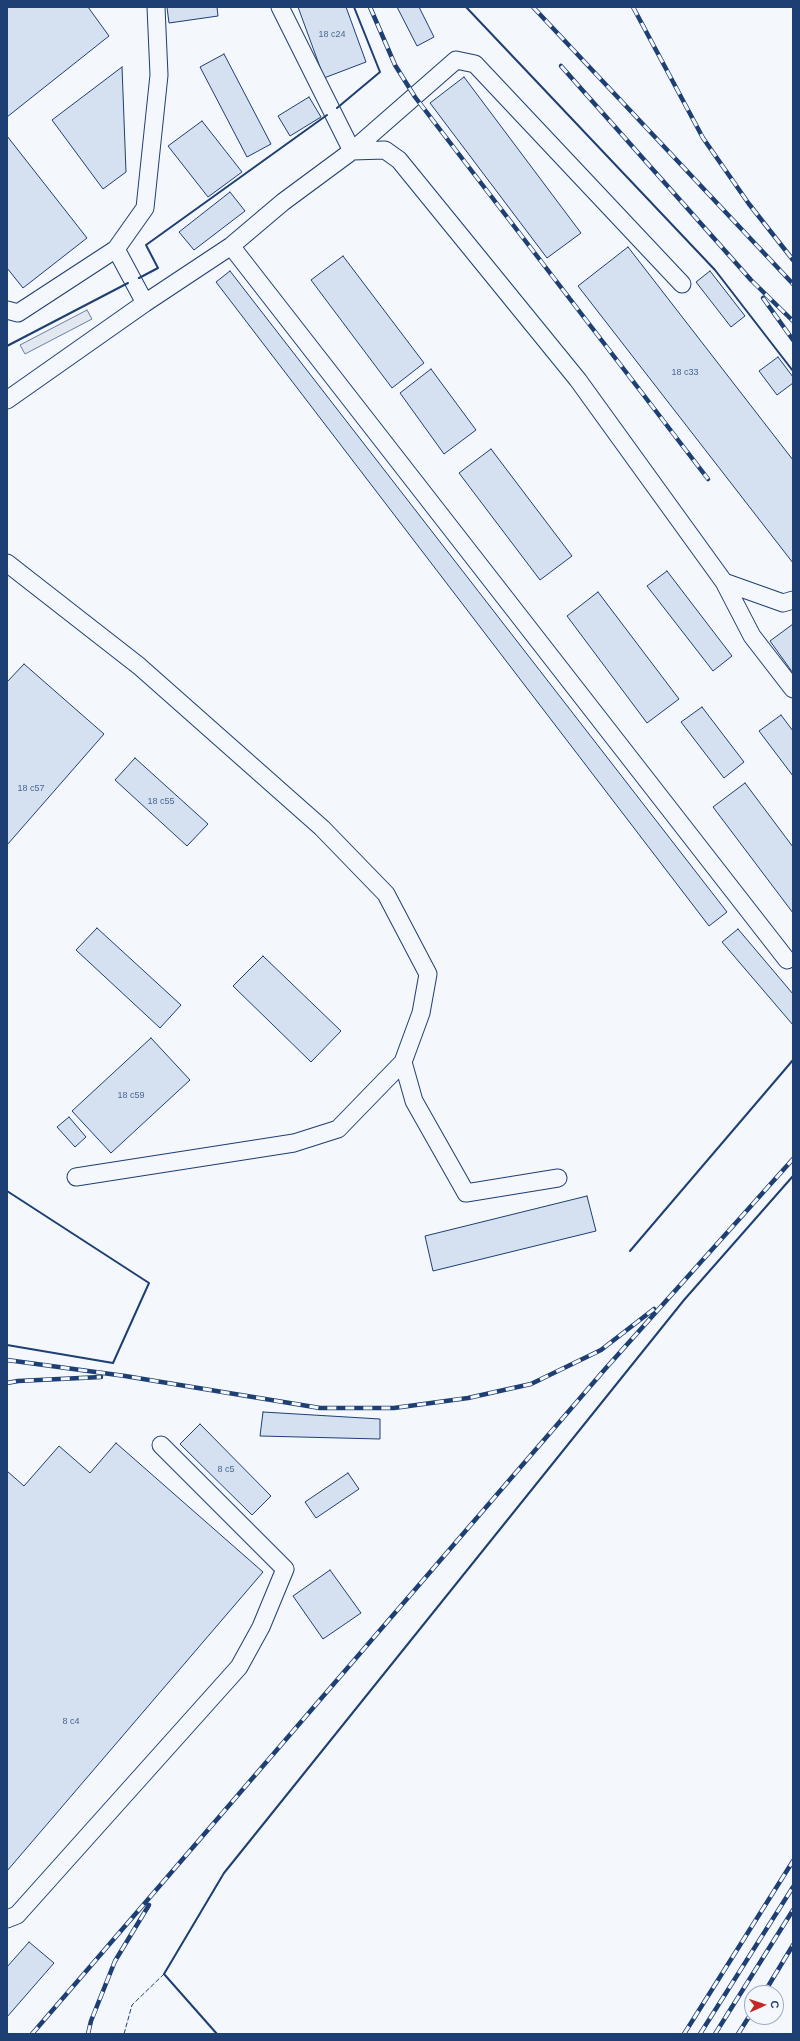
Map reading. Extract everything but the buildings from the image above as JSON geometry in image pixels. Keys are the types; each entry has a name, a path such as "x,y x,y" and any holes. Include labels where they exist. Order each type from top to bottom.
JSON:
{"lane":[{"path":"7,310 18,313 116,249 145,208 159,76 156,7"},
{"path":"280,7 352,152"},
{"path":"7,400 145,303 231,246 283,202 352,152 456,60 475,64 682,284"},
{"path":"352,152 385,150 399,160 578,380 724,582 752,636 793,689"},
{"path":"231,246 787,960"},
{"path":"116,249 145,303"},
{"path":"7,563 139,666 322,828 386,894 428,974 421,1014 403,1062 338,1129 294,1143 76,1177"},
{"path":"724,582 783,603 793,600"},
{"path":"403,1062 414,1101 466,1193 558,1178"},
{"path":"7,1919 17,1915 239,1667 262,1627 285,1569 161,1445"}],"shaded area":[{"path":"87,310 92,319 25,354 20,345"}],"railway":[{"path":"370,7 395,65 415,97 708,479"},
{"path":"533,7 793,284"},
{"path":"633,7 703,138 749,204 793,260"},
{"path":"561,66 751,280 793,321"},
{"path":"763,298 793,340"},
{"path":"32,2034 606,1368 793,1159"},
{"path":"7,1360 125,1376 320,1408 394,1408 468,1398 531,1384 601,1350 654,1309"},
{"path":"7,1383 18,1381 101,1377"},
{"path":"684,2034 793,1861"},
{"path":"700,2034 793,1887"},
{"path":"88,2034 91,2021 115,1961 149,1905"},
{"path":"715,2034 793,1910"},
{"path":"769,1985 793,1945"},
{"path":"738,2034 744,2025"}],"fence":[{"path":"217,2034 164,1974 224,1873 684,1300 793,1176"},
{"path":"124,2034 132,2005 164,1974"}],"wall":[{"path":"337,108 380,72 354,7"},
{"path":"466,7 715,270 793,371"},
{"path":"139,278 158,268 146,245 327,115"},
{"path":"7,346 128,283"},
{"path":"630,1251 793,1060"},
{"path":"217,2034 164,1974 224,1873 684,1300 793,1176"},
{"path":"7,1191 149,1283 113,1363 7,1345"}]}
